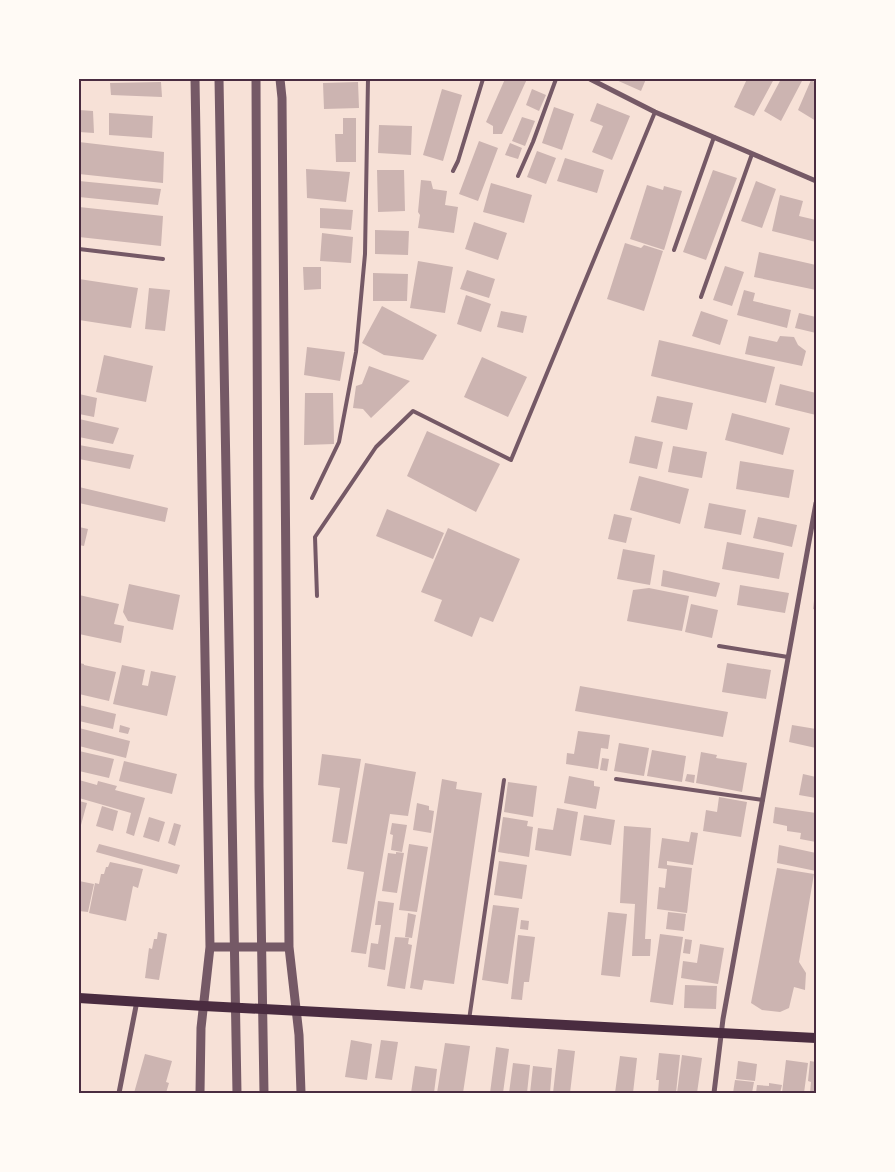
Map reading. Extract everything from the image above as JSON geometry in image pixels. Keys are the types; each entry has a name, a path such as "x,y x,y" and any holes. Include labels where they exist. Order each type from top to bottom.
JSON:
{"main road":[{"path":"79,998 816,1038"}],"street":[{"path":"195,79 210,946 201,1028 200,1093"},
{"path":"219,79 237,1093"},
{"path":"256,79 260,787 264,1093"},
{"path":"280,79 282,98 289,947 296,1011 301,1093"},
{"path":"590,79 655,112 816,181"},
{"path":"714,1093 721,1033 816,503"},
{"path":"210,946 289,947"},
{"path":"119,1093 137,1001"}],"lane":[{"path":"312,498 339,442 356,352 365,254 368,79"},
{"path":"453,171 458,161 483,79"},
{"path":"518,176 534,142 556,79"},
{"path":"317,596 314,537 376,447 413,411 511,460 655,112"},
{"path":"674,250 714,137"},
{"path":"701,297 752,154"},
{"path":"79,249 163,258"},
{"path":"719,646 788,657"},
{"path":"616,779 763,800"},
{"path":"469,1020 504,780"}],"building":[{"path":"505,79 527,79 502,134 493,134 493,126 486,122"},
{"path":"614,79 646,79 641,91"},
{"path":"747,79 774,79 754,116 734,107"},
{"path":"781,79 803,79 781,121 764,111"},
{"path":"811,80 816,83 816,121 798,110"},
{"path":"161,82 162,97 111,95 110,83"},
{"path":"358,82 359,108 324,109 323,83"},
{"path":"442,89 462,95 443,161 423,155"},
{"path":"532,89 546,95 539,111 526,105"},
{"path":"597,103 630,116 612,160 592,152 603,126 590,121"},
{"path":"554,107 574,114 562,150 542,143"},
{"path":"79,110 93,111 94,133 79,132"},
{"path":"109,113 153,116 152,138 109,135"},
{"path":"522,117 535,121 525,146 512,141"},
{"path":"343,118 356,118 356,162 336,162 335,134 343,134"},
{"path":"379,125 412,126 411,155 378,153"},
{"path":"479,141 498,148 478,201 459,194"},
{"path":"79,142 164,152 163,183 79,174"},
{"path":"510,143 522,148 518,159 505,155"},
{"path":"537,151 556,158 546,184 527,177"},
{"path":"565,158 604,170 597,193 557,181"},
{"path":"306,169 350,172 346,202 307,198"},
{"path":"377,170 404,170 405,211 378,212"},
{"path":"713,170 737,178 706,260 683,252"},
{"path":"421,180 431,181 433,189 447,191 445,205 458,207 454,233 418,228"},
{"path":"79,181 161,189 158,205 79,197"},
{"path":"756,181 776,189 762,228 741,221"},
{"path":"491,183 532,195 524,223 483,212"},
{"path":"647,185 663,190 664,186 682,191 664,250 630,239"},
{"path":"780,195 803,201 799,216 816,220 816,242 772,231"},
{"path":"79,207 163,216 161,246 79,237"},
{"path":"320,208 353,210 351,230 320,228"},
{"path":"474,222 507,233 498,260 465,249"},
{"path":"375,230 409,231 408,255 375,254"},
{"path":"322,233 353,237 351,263 320,261"},
{"path":"625,243 641,248 644,245 663,251 644,311 607,299"},
{"path":"759,252 816,265 816,290 754,277"},
{"path":"418,261 453,267 445,313 410,308"},
{"path":"725,266 744,272 732,306 713,300"},
{"path":"303,267 321,267 321,289 304,290"},
{"path":"467,270 495,279 489,298 460,289"},
{"path":"373,273 408,274 407,301 373,301"},
{"path":"79,279 138,288 131,328 79,320"},
{"path":"149,288 170,290 165,331 145,329"},
{"path":"744,290 755,293 753,301 791,310 787,328 737,315"},
{"path":"466,295 491,304 481,332 457,324"},
{"path":"382,306 437,335 423,360 384,355 362,343"},
{"path":"501,311 527,316 523,333 497,327"},
{"path":"701,311 728,320 720,345 692,336"},
{"path":"799,313 816,317 816,333 795,328"},
{"path":"749,336 777,342 780,336 794,337 798,345 806,351 802,366 745,354"},
{"path":"659,340 775,367 766,403 651,376"},
{"path":"307,347 345,352 340,381 304,375"},
{"path":"104,355 153,366 146,402 96,392"},
{"path":"482,357 527,377 508,417 464,397"},
{"path":"369,366 410,381 371,418 363,409 353,408 356,386 362,384"},
{"path":"780,384 816,393 816,415 775,405"},
{"path":"305,393 333,393 334,444 304,445"},
{"path":"79,394 97,398 94,417 79,414"},
{"path":"657,396 693,403 687,430 651,422"},
{"path":"732,413 790,428 783,455 725,440"},
{"path":"79,419 119,428 113,444 79,437"},
{"path":"427,431 500,464 476,512 407,476"},
{"path":"635,436 663,442 657,469 629,463"},
{"path":"79,445 134,455 130,469 79,459"},
{"path":"673,446 707,452 702,478 668,472"},
{"path":"740,461 794,470 789,498 736,489"},
{"path":"639,476 689,489 680,524 630,510"},
{"path":"79,487 168,508 165,522 79,503"},
{"path":"709,503 746,510 741,535 704,528"},
{"path":"387,509 444,533 433,559 376,536"},
{"path":"614,514 632,518 626,543 608,539"},
{"path":"758,517 797,525 792,547 753,538"},
{"path":"79,527 88,529 84,546 79,545"},
{"path":"448,528 520,559 493,622 480,617 472,637 434,621 442,600 421,592"},
{"path":"727,542 784,553 779,579 722,569"},
{"path":"623,549 655,555 650,585 617,579"},
{"path":"663,570 720,583 716,597 661,586"},
{"path":"129,584 180,595 173,630 128,621 123,612"},
{"path":"740,585 789,593 785,613 737,605"},
{"path":"649,588 689,596 682,631 627,621 633,590"},
{"path":"816,593 816,610 813,609"},
{"path":"79,595 119,604 114,624 124,626 121,643 79,634"},
{"path":"691,604 718,610 712,638 685,632"},
{"path":"79,663 116,672 109,701 79,694"},
{"path":"727,663 771,670 766,699 722,692"},
{"path":"122,665 145,670 142,685 148,686 151,671 176,676 167,716 113,704"},
{"path":"580,686 728,712 723,737 575,711"},
{"path":"79,705 116,714 113,729 79,721"},
{"path":"120,725 130,728 128,734 119,732"},
{"path":"792,725 816,729 816,748 789,742"},
{"path":"79,728 130,741 126,758 79,746"},
{"path":"578,731 610,735 608,749 601,748 598,769 566,764 567,753 574,754"},
{"path":"619,743 649,748 644,776 614,771"},
{"path":"652,750 686,756 682,782 647,776"},
{"path":"79,751 114,759 109,778 79,771"},
{"path":"701,752 717,755 716,758 747,763 742,792 696,783"},
{"path":"322,754 361,759 347,844 332,842 340,788 318,785"},
{"path":"602,758 609,759 607,771 600,770"},
{"path":"124,761 177,774 172,794 119,781"},
{"path":"365,763 416,772 408,816 390,814 366,954 351,952 364,872 347,869"},
{"path":"687,774 695,775 694,783 685,781"},
{"path":"803,774 816,777 816,798 799,795"},
{"path":"569,776 594,781 594,786 600,787 596,809 564,803"},
{"path":"442,779 457,782 456,789 482,793 454,984 424,980 422,990 410,988"},
{"path":"79,780 97,785 98,781 117,786 115,790 145,798 134,836 126,833 131,813 79,798"},
{"path":"508,782 537,786 533,817 504,812"},
{"path":"719,797 747,802 741,837 703,831 706,810 717,812"},
{"path":"79,801 87,803 81,825 79,824"},
{"path":"417,803 429,806 429,810 434,811 431,833 413,830"},
{"path":"102,806 118,811 113,831 96,826"},
{"path":"775,807 816,813 816,842 800,839 801,833 787,831 787,826 773,823"},
{"path":"557,808 578,812 571,856 535,850 538,828 553,830"},
{"path":"584,815 615,820 611,845 580,840"},
{"path":"149,817 165,822 159,842 143,837"},
{"path":"503,817 528,821 527,826 533,827 529,857 498,852"},
{"path":"174,823 181,825 175,846 168,843"},
{"path":"392,823 407,825 402,852 391,850 393,835 390,834"},
{"path":"624,826 651,828 645,939 651,939 650,956 632,956 635,904 620,903"},
{"path":"691,832 698,833 693,865 667,861 667,865 692,868 687,913 657,909 659,887 665,888 667,869 658,868 662,838 689,842"},
{"path":"99,844 180,865 177,874 96,852"},
{"path":"409,844 428,847 417,912 399,910"},
{"path":"779,845 816,853 816,871 777,863"},
{"path":"396,852 404,853 397,893 382,891 388,853 396,854"},
{"path":"499,861 527,865 522,899 494,895"},
{"path":"110,862 143,869 138,888 133,886 126,921 89,913 95,883 99,884 101,874 104,874"},
{"path":"777,868 814,874 799,962 806,973 805,990 794,987 789,1008 780,1012 762,1010 751,1003"},
{"path":"79,881 94,884 88,912 79,911"},
{"path":"378,901 394,903 385,970 368,967 371,943 378,944 381,925 375,925"},
{"path":"493,905 519,908 508,984 482,980"},
{"path":"608,912 627,914 620,977 601,975"},
{"path":"668,912 686,914 684,931 666,929"},
{"path":"408,913 416,915 412,938 405,937"},
{"path":"521,920 529,921 528,930 520,929"},
{"path":"158,932 167,934 159,980 145,978 149,948 152,949"},
{"path":"660,934 683,937 673,1005 650,1002"},
{"path":"518,935 535,937 529,982 524,982 522,1000 511,999"},
{"path":"395,937 409,938 408,944 412,945 405,989 387,986"},
{"path":"685,939 692,940 690,954 683,953"},
{"path":"700,944 724,948 718,984 681,978 683,961 697,963"},
{"path":"685,985 717,986 716,1009 684,1008"},
{"path":"351,1040 372,1044 367,1080 345,1077"},
{"path":"381,1040 398,1042 392,1080 375,1078"},
{"path":"445,1043 470,1046 463,1093 437,1093"},
{"path":"496,1047 509,1049 503,1093 490,1093"},
{"path":"558,1049 575,1051 570,1093 553,1093"},
{"path":"659,1053 680,1055 676,1093 658,1093 659,1080 656,1080"},
{"path":"145,1054 172,1061 166,1082 169,1083 166,1093 134,1093"},
{"path":"682,1055 702,1058 697,1093 677,1093"},
{"path":"620,1056 637,1058 633,1093 615,1093"},
{"path":"786,1060 808,1063 804,1093 782,1093"},
{"path":"738,1061 757,1064 755,1081 736,1079"},
{"path":"810,1061 816,1062 816,1093 810,1093 811,1082 808,1081"},
{"path":"513,1063 530,1065 527,1093 509,1093"},
{"path":"415,1066 437,1069 434,1093 411,1093"},
{"path":"533,1066 552,1068 550,1093 530,1093"},
{"path":"735,1080 754,1082 752,1093 733,1093"},
{"path":"769,1083 782,1085 780,1093 756,1093 757,1085 769,1086"}]}
